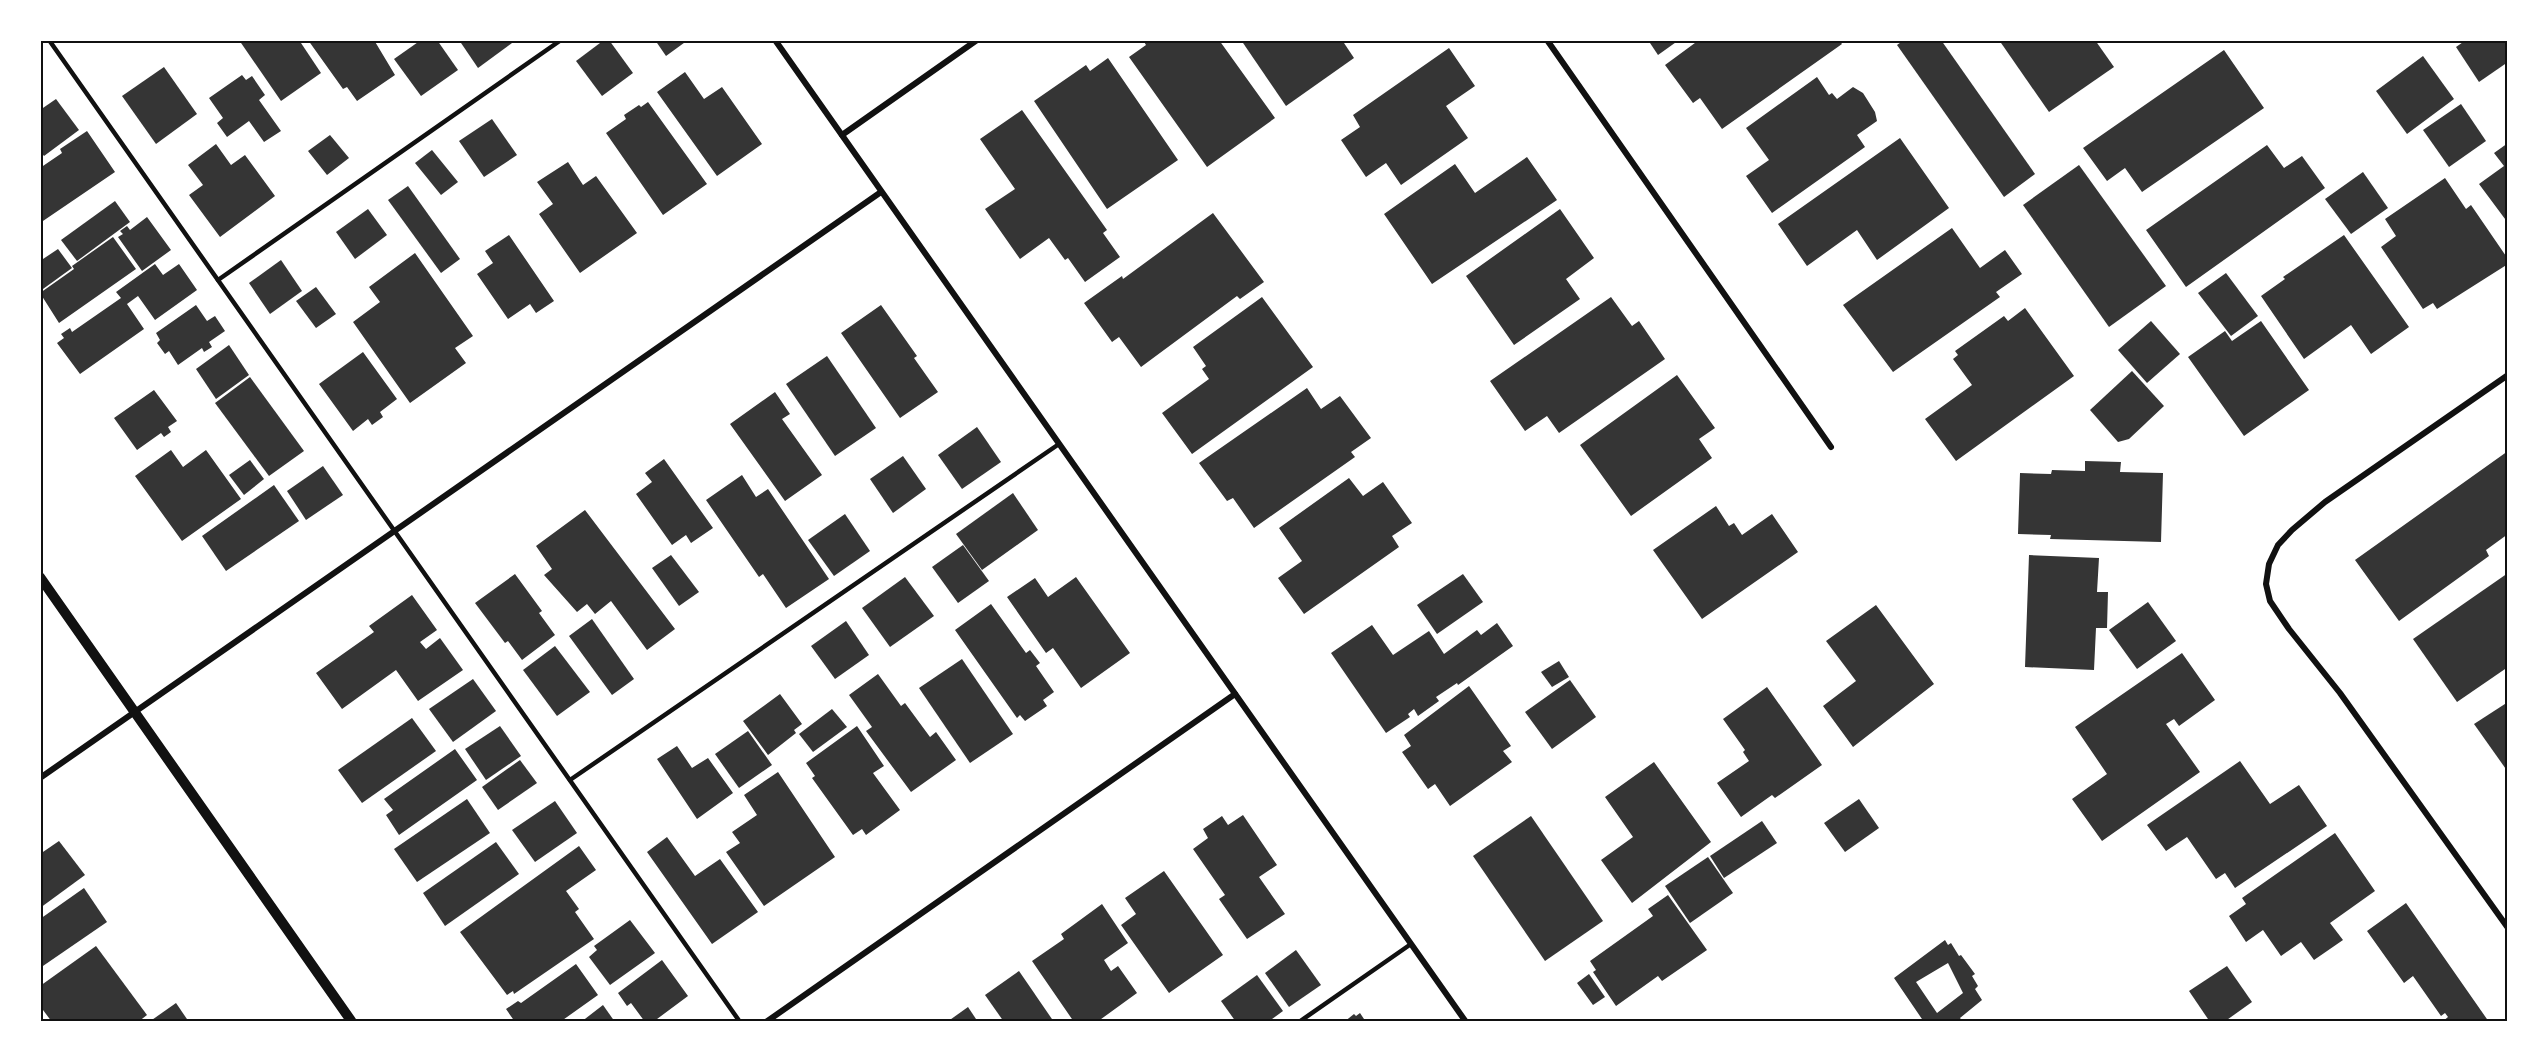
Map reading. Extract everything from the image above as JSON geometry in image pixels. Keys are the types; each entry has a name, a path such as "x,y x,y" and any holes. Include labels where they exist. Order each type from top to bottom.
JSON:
{"street":[{"path":"775,40 1466,1022"},
{"path":"842,135 977,40"},
{"path":"1546,40 1831,447"},
{"path":"40,778 881,192"},
{"path":"2508,375 2325,502 2278,545 2269,564 2266,584 2270,601 2340,693 2508,928"},
{"path":"40,577 352,1022"},
{"path":"766,1022 1235,694"}],"lane":[{"path":"49,40 740,1022"},
{"path":"218,280 561,40"},
{"path":"570,780 1059,444"},
{"path":"1299,1022 1411,944"}],"building":[{"path":"239,40 299,40 321,73 281,101"},
{"path":"308,40 374,40 395,75 357,101 347,87 343,89"},
{"path":"421,40 437,40 458,70 421,96 394,59"},
{"path":"459,40 516,40 478,68"},
{"path":"604,40 609,40 633,73 602,96 576,61"},
{"path":"655,40 688,40 666,56"},
{"path":"1143,40 1219,40 1275,118 1207,167 1129,57 1146,45"},
{"path":"1241,40 1342,40 1354,58 1286,106"},
{"path":"1648,40 1679,40 1658,55"},
{"path":"1699,40 1839,40 1842,44 1722,129 1700,98 1693,103 1665,65"},
{"path":"1904,40 1941,40 2035,174 2004,197 1897,45"},
{"path":"1999,40 2095,40 2114,67 2049,112"},
{"path":"2466,40 2508,40 2508,62 2479,82 2456,47"},
{"path":"1449,48 1475,86 1446,106 1468,138 1401,185 1386,163 1366,177 1341,140 1360,127 1353,115"},
{"path":"2224,50 2264,108 2142,192 2125,168 2107,181 2083,148"},
{"path":"2423,56 2454,99 2407,134 2376,91"},
{"path":"1108,58 1178,160 1107,209 1034,101 1086,65 1090,71"},
{"path":"164,67 197,114 156,144 122,96"},
{"path":"685,72 704,99 722,87 762,144 717,176 657,92"},
{"path":"242,75 246,80 252,76 265,95 259,100 281,131 264,142 249,121 227,137 217,123 223,118 209,98"},
{"path":"1817,77 1829,95 1832,93 1837,99 1853,87 1863,93 1875,112 1877,121 1857,135 1865,147 1772,213 1746,176 1769,160 1746,128"},
{"path":"56,99 79,130 44,156 40,151 40,110"},
{"path":"648,102 707,184 663,215 606,133 626,119 624,115"},
{"path":"2461,104 2486,141 2449,167 2423,130"},
{"path":"1022,110 1107,230 1103,233 1120,257 1085,282 1068,258 1065,260 1049,238 1020,259 985,209 1015,189 980,139"},
{"path":"492,119 517,155 484,177 459,141"},
{"path":"87,131 115,172 40,223 40,168 62,153 60,149"},
{"path":"330,135 349,158 327,175 308,151"},
{"path":"1900,138 1949,208 1877,260 1857,230 1807,266 1778,224"},
{"path":"2508,143 2508,223 2479,184 2504,166 2494,153"},
{"path":"216,144 231,165 245,155 275,196 220,237 189,195 203,185 188,165"},
{"path":"2267,145 2284,168 2302,156 2325,188 2186,287 2146,230"},
{"path":"432,150 458,182 441,195 415,163"},
{"path":"1527,157 1557,200 1432,284 1384,214 1455,164 1475,193"},
{"path":"568,162 583,185 596,176 637,233 580,273 539,214 553,204 537,182"},
{"path":"2079,165 2166,286 2109,327 2023,205"},
{"path":"2363,172 2388,208 2351,234 2325,199"},
{"path":"2445,178 2466,209 2471,205 2508,259 2508,264 2437,309 2433,303 2423,309 2381,247 2396,236 2385,219"},
{"path":"408,186 460,259 441,273 388,200"},
{"path":"115,201 130,222 77,261 61,240"},
{"path":"368,209 387,235 355,259 336,232"},
{"path":"1560,209 1594,258 1566,279 1580,299 1514,345 1466,276"},
{"path":"1213,213 1264,282 1240,299 1237,296 1141,367 1119,337 1112,342 1084,303 1122,276 1123,279"},
{"path":"147,217 171,250 142,271 118,237 123,234 120,231 127,226 130,230"},
{"path":"1952,228 1980,268 2005,250 2022,274 1996,292 2000,297 1893,372 1843,305"},
{"path":"509,235 554,301 536,313 530,304 508,319 477,274 493,263 485,251"},
{"path":"2344,235 2409,327 2371,354 2351,325 2304,359 2261,296 2285,279 2283,277"},
{"path":"113,237 136,269 59,323 40,293 74,269 72,266"},
{"path":"58,249 72,268 43,289 40,285 40,261"},
{"path":"415,253 473,336 455,348 466,363 410,403 353,322 380,302 369,287"},
{"path":"281,260 302,291 270,314 249,283"},
{"path":"155,264 163,275 179,264 197,290 155,320 138,296 127,304 144,329 80,374 57,343 64,338 61,334 70,328 72,332 121,298 116,292"},
{"path":"2226,273 2258,316 2231,336 2198,293"},
{"path":"316,287 336,314 316,328 296,301"},
{"path":"1262,297 1313,367 1192,454 1162,413 1209,379 1202,369 1206,366 1193,347"},
{"path":"1611,297 1632,326 1639,321 1665,359 1559,433 1547,416 1525,431 1490,381"},
{"path":"196,305 207,321 215,316 225,331 209,342 212,347 204,352 202,348 178,365 169,351 165,354 157,343 160,340 156,333"},
{"path":"881,305 917,356 914,358 938,392 900,418 841,333"},
{"path":"2025,308 2074,376 1956,461 1925,419 1972,385 1953,359 1958,355 1955,351 2004,316 2008,321"},
{"path":"2151,321 2180,354 2147,383 2118,350"},
{"path":"2261,321 2309,390 2244,436 2188,357 2225,331 2232,341"},
{"path":"229,345 249,375 216,399 196,369"},
{"path":"363,352 397,399 380,412 383,417 372,425 368,419 353,431 319,384"},
{"path":"827,356 876,428 835,456 786,384"},
{"path":"2132,371 2164,406 2129,439 2118,442 2090,410"},
{"path":"1677,375 1715,428 1699,439 1712,458 1631,516 1580,445"},
{"path":"250,377 304,451 269,476 215,403"},
{"path":"1307,388 1321,409 1340,396 1371,438 1351,452 1355,457 1254,528 1233,498 1227,501 1199,463"},
{"path":"154,390 177,421 168,427 171,432 164,437 161,433 137,450 114,418"},
{"path":"775,392 790,414 782,419 822,475 785,501 730,424"},
{"path":"977,427 1001,462 962,489 938,455"},
{"path":"171,450 183,467 206,450 241,499 182,541 135,476"},
{"path":"2508,451 2508,534 2486,550 2489,556 2399,621 2355,560"},
{"path":"903,456 926,489 893,513 870,479"},
{"path":"664,459 713,528 691,543 686,535 672,545 636,494 652,482 645,473"},
{"path":"250,460 264,479 244,495 229,475"},
{"path":"2085,461 2121,462 2120,472 2163,473 2161,542 2050,539 2051,535 2018,534 2020,473 2051,474 2052,470 2085,471"},
{"path":"323,466 343,495 306,520 287,491"},
{"path":"742,475 756,497 768,489 829,579 786,608 763,574 759,577 706,500"},
{"path":"1349,478 1363,496 1383,482 1412,523 1392,536 1399,547 1304,614 1278,578 1302,561 1279,528"},
{"path":"274,485 299,521 226,571 202,536"},
{"path":"1013,493 1038,530 982,570 956,534"},
{"path":"1716,506 1729,526 1734,523 1742,535 1772,514 1798,552 1702,619 1653,550"},
{"path":"585,510 675,629 647,650 611,601 595,614 587,604 577,612 544,575 552,569 536,546"},
{"path":"845,514 870,551 834,576 808,540"},
{"path":"963,545 989,581 958,603 932,567"},
{"path":"671,555 699,592 679,606 652,568"},
{"path":"2029,555 2099,558 2097,592 2108,592 2107,628 2096,628 2094,670 2025,667"},
{"path":"2508,573 2508,667 2457,702 2413,639"},
{"path":"515,574 542,611 539,613 555,635 522,660 508,641 505,643 475,603"},
{"path":"1463,574 1483,602 1437,634 1417,605"},
{"path":"905,577 934,616 890,647 862,608"},
{"path":"1076,577 1130,653 1081,688 1053,648 1046,653 1007,597 1035,578 1048,597"},
{"path":"412,595 437,630 420,642 426,649 440,638 463,670 418,701 396,670 342,709 316,673 374,632 369,626"},
{"path":"2148,602 2176,641 2137,669 2109,630"},
{"path":"991,604 1026,653 1030,650 1040,663 1036,666 1054,692 1043,700 1047,706 1025,721 1020,715 1017,718 955,630"},
{"path":"1876,605 1934,684 1853,747 1823,706 1856,681 1826,641"},
{"path":"592,619 634,679 612,695 569,636"},
{"path":"846,621 869,655 835,679 811,646"},
{"path":"1497,623 1513,646 1458,685 1457,683 1436,697 1439,701 1418,716 1414,709 1408,714 1410,717 1386,733 1331,653 1372,625 1393,655 1429,631 1444,654 1477,630 1481,635"},
{"path":"555,646 590,692 557,716 523,670"},
{"path":"2182,653 2215,700 2179,726 2174,719 2166,724 2200,772 2102,841 2072,799 2107,774 2075,727"},
{"path":"962,659 1013,734 970,763 919,688"},
{"path":"1559,661 1569,677 1552,687 1541,672"},
{"path":"878,674 901,706 905,703 930,737 936,732 956,760 911,792 866,731 872,727 849,695"},
{"path":"473,679 496,711 453,742 429,709"},
{"path":"1570,680 1596,717 1552,749 1525,712"},
{"path":"1469,686 1511,746 1503,751 1512,762 1450,806 1435,784 1428,789 1402,752 1411,746 1404,735"},
{"path":"1767,687 1822,765 1775,798 1772,795 1741,817 1717,783 1749,761 1743,752 1745,750 1723,719"},
{"path":"780,694 802,724 794,730 796,733 768,755 743,721"},
{"path":"2508,702 2508,772 2474,724"},
{"path":"832,709 847,727 813,752 799,734"},
{"path":"412,718 436,751 362,803 338,770"},
{"path":"500,726 521,756 486,780 465,749"},
{"path":"857,726 884,766 873,773 900,810 866,835 862,829 853,835 812,778 815,776 806,763"},
{"path":"748,731 772,765 739,788 715,754"},
{"path":"677,746 692,768 708,758 733,793 697,819 657,759"},
{"path":"455,749 477,780 399,835 386,815 393,810 384,799"},
{"path":"520,760 537,783 498,810 482,787"},
{"path":"2240,761 2270,804 2299,785 2327,826 2235,888 2225,873 2216,879 2187,837 2166,851 2147,825"},
{"path":"1654,762 1711,842 1632,903 1601,860 1633,837 1605,797"},
{"path":"778,772 835,857 764,906 726,852 740,843 732,832 757,815 744,795"},
{"path":"467,799 490,833 417,882 394,849"},
{"path":"1859,799 1879,828 1845,852 1824,823"},
{"path":"555,801 577,833 535,862 512,830"},
{"path":"1243,815 1277,865 1259,877 1285,914 1247,939 1219,899 1225,895 1193,849 1208,838 1203,829 1222,816 1228,825"},
{"path":"1531,816 1603,921 1545,961 1473,856"},
{"path":"1762,821 1777,843 1724,878 1710,856"},
{"path":"2335,833 2375,891 2330,923 2343,940 2314,960 2301,942 2281,956 2263,930 2246,942 2229,916 2246,904 2242,898"},
{"path":"667,837 695,876 720,859 758,912 712,944 647,852"},
{"path":"59,841 85,875 40,908 40,854"},
{"path":"496,842 519,874 445,926 423,893"},
{"path":"579,846 596,870 566,891 579,909 575,912 594,939 514,994 513,991 507,995 460,932"},
{"path":"1708,857 1733,893 1690,923 1665,886"},
{"path":"1164,871 1223,955 1169,993 1121,925 1136,914 1125,898"},
{"path":"84,888 107,922 40,968 40,919"},
{"path":"1668,895 1707,950 1662,981 1658,976 1616,1006 1593,972 1596,970 1590,961 1653,916 1648,909"},
{"path":"2406,903 2489,1022 2442,1022 2448,1017 2445,1013 2441,1016 2413,976 2404,983 2367,931"},
{"path":"1102,904 1128,943 1104,960 1111,971 1118,966 1137,993 1097,1022 1074,1022 1032,961 1064,939 1061,934"},
{"path":"630,920 655,953 610,985 589,957 597,950 594,946"},
{"path":"1945,940 1948,945 1951,943 1975,974 1972,976 1978,986 1975,989 1982,1000 1960,1018 1963,1022 1924,1022 1894,978","holes":["1948,963 1963,993 1937,1013 1916,982"]},
{"path":"96,946 147,1015 138,1022 52,1022 40,1006 40,986"},
{"path":"1296,950 1321,985 1289,1007 1265,973"},
{"path":"662,960 688,996 653,1022 645,1022 631,1003 627,1006 618,993"},
{"path":"576,964 598,995 560,1022 515,1022 506,1009 518,1001 521,1003"},
{"path":"2227,966 2252,1002 2224,1022 2210,1022 2189,991"},
{"path":"1019,971 1054,1022 1004,1022 985,995"},
{"path":"1589,974 1605,997 1593,1005 1577,983"},
{"path":"1257,975 1283,1011 1268,1022 1236,1022 1221,1001"},
{"path":"176,1003 189,1022 149,1022"},
{"path":"603,1005 615,1022 581,1022"},
{"path":"968,1007 978,1022 947,1022"},
{"path":"1360,1013 1366,1022 1344,1022 1354,1014 1356,1016"}]}
